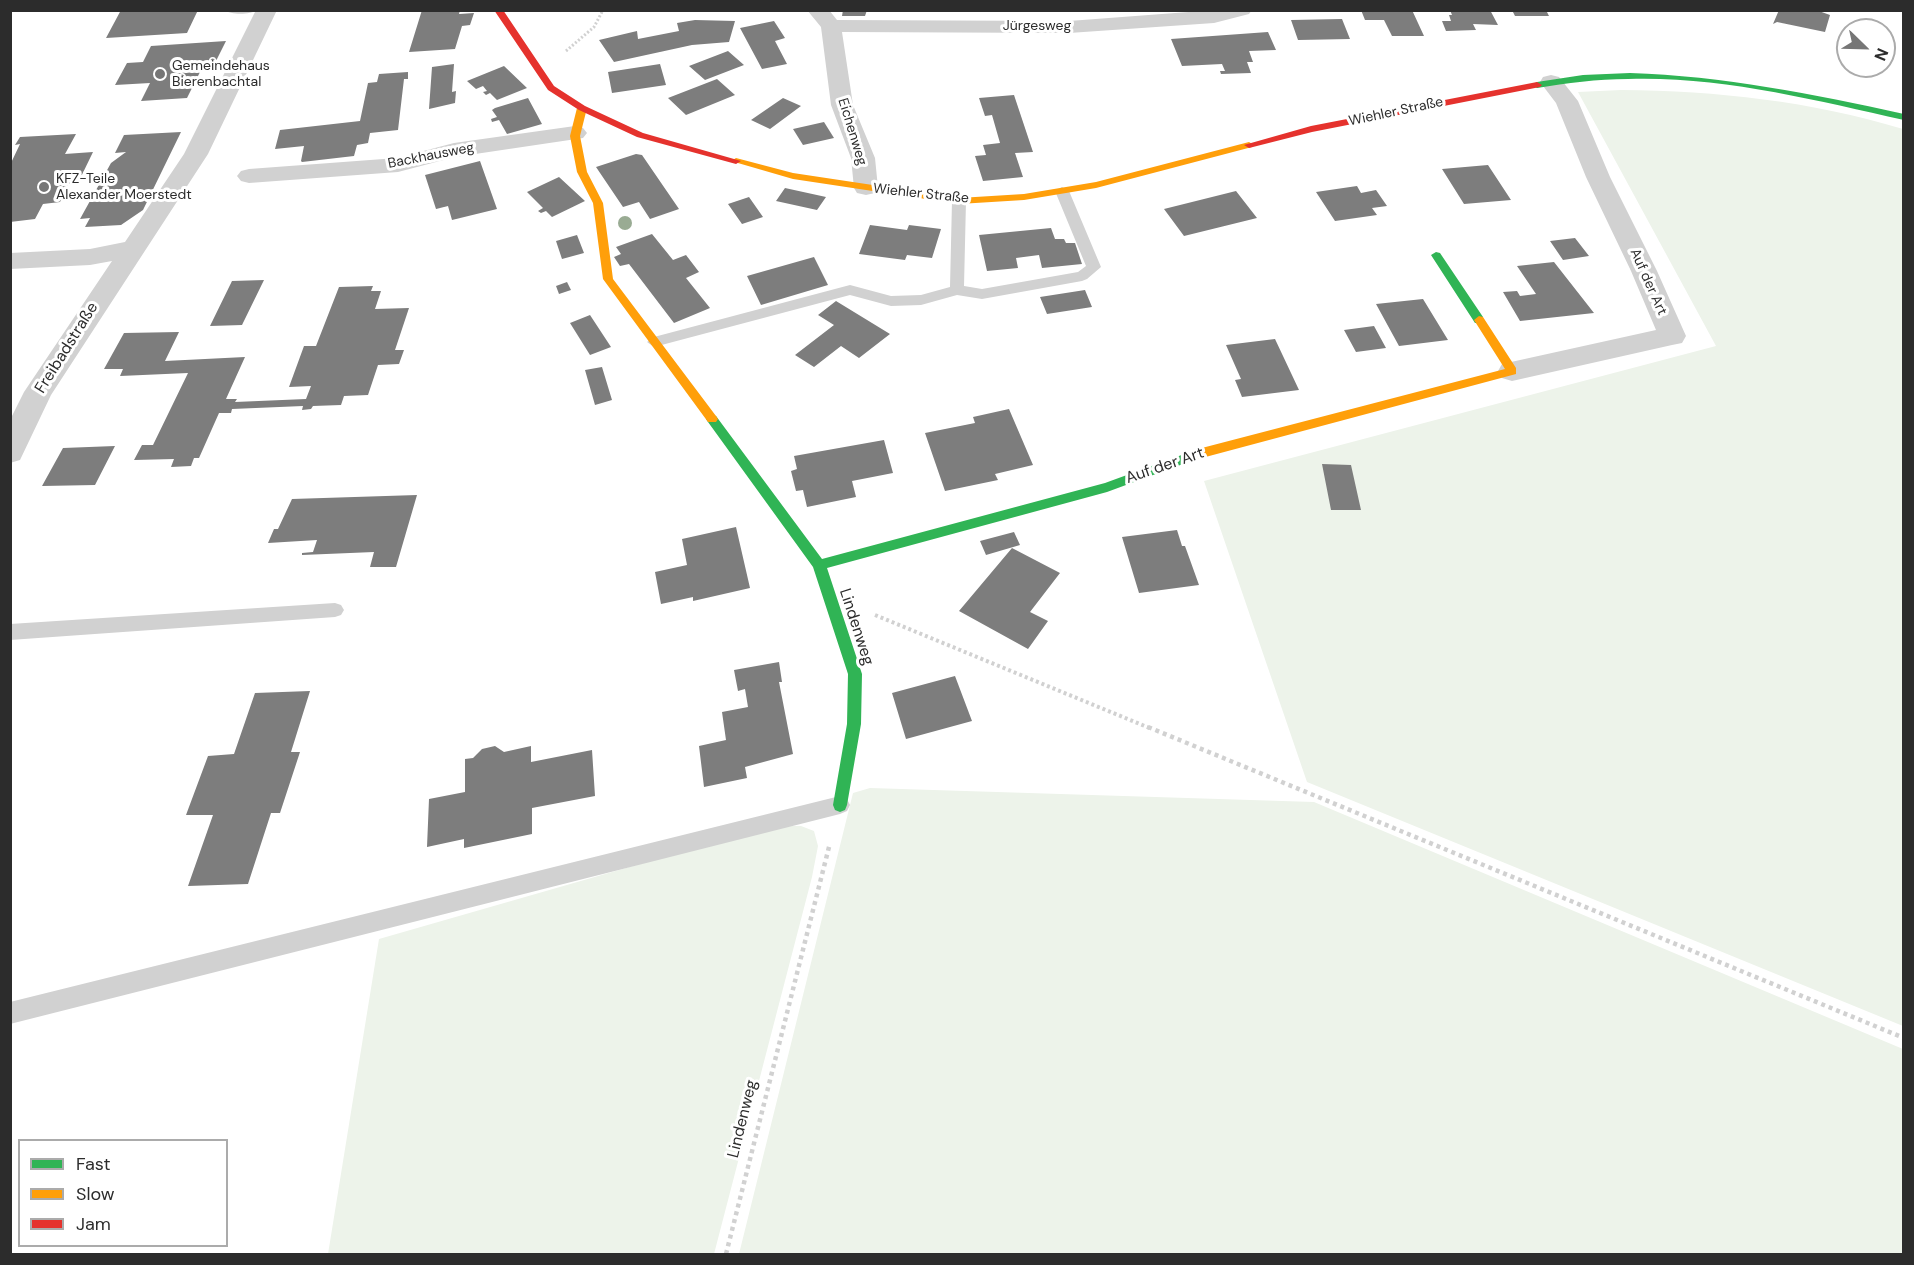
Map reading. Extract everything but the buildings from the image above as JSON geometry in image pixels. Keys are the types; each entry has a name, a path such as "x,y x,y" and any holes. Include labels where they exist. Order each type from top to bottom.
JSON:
{"main road":[{"name":"Wiehler Straße","path":"498,10 551,88 582,108 640,135 793,176 959,201 1024,198 1096,185 1311,129 1566,79 1665,76 1755,85 1904,117"},
{"name":"Lindenweg","path":"582,108 575,133 582,171 598,202 608,279 819,565 855,674 854,724 840,804"},
{"path":"1436,255 1512,371"},
{"name":"Auf der Art","path":"819,565 1107,486 1184,458 1512,371"}],"street":[{"name":"Freibadstraße","path":"10,452 38,392 196,154 267,10"},
{"name":"Jürgesweg","path":"824,18 1069,27 1242,10"},
{"name":"Eichenweg","path":"824,18 842,105 863,158 866,188"},
{"name":"Auf der Art","path":"1512,371 1672,336 1644,271 1598,177 1567,101 1551,81"},
{"name":"Backhausweg","path":"249,176 398,165 454,150 575,133"},
{"path":"10,261 90,257 132,249"}],"lane":[{"path":"229,10 252,10"},
{"path":"654,342 850,290 891,301 921,300 957,290 982,294 1082,276 1095,267 1062,191"},
{"path":"957,290 959,201"},
{"path":"10,632 335,610"},
{"path":"10,1013 840,804"}],"path":[{"path":"594,27 603,10"},
{"path":"829,596 1904,1038"},
{"name":"Lindenweg","path":"726,1254 840,804"}],"shaded area":[{"path":"1621,90 1764,99 1833,111 1903,129 1903,1026 1307,782 1204,481 1716,346 1578,92"},
{"path":"870,788 1314,802 1903,1049 1903,1254 739,1254 853,793"},
{"path":"772,826 801,826 814,831 818,846 812,877 714,1254 328,1254 379,939"}],"traffic: fast":[{"path":"1537,85 1583,78 1676,77 1768,89 1904,117"},
{"path":"1436,255 1479,320"},
{"path":"712,419 819,565 855,674 854,724 840,805"},
{"path":"819,565 1107,487 1198,454"}],"traffic: slow":[{"path":"582,108 575,136 582,172 598,203 608,279 712,419"},
{"path":"736,161 793,176 959,201 1024,197 1096,185 1249,145"},
{"path":"1198,454 1512,371 1479,320"}],"traffic: jam":[{"path":"498,10 551,88 582,108 640,135 736,161"},
{"path":"1249,145 1311,129 1537,85"}],"place":[{"name":"Gemeindehaus Bierenbachtal","path":"160,74"},
{"name":"KFZ-Teile Alexander Moerstedt","path":"44,187"}]}
